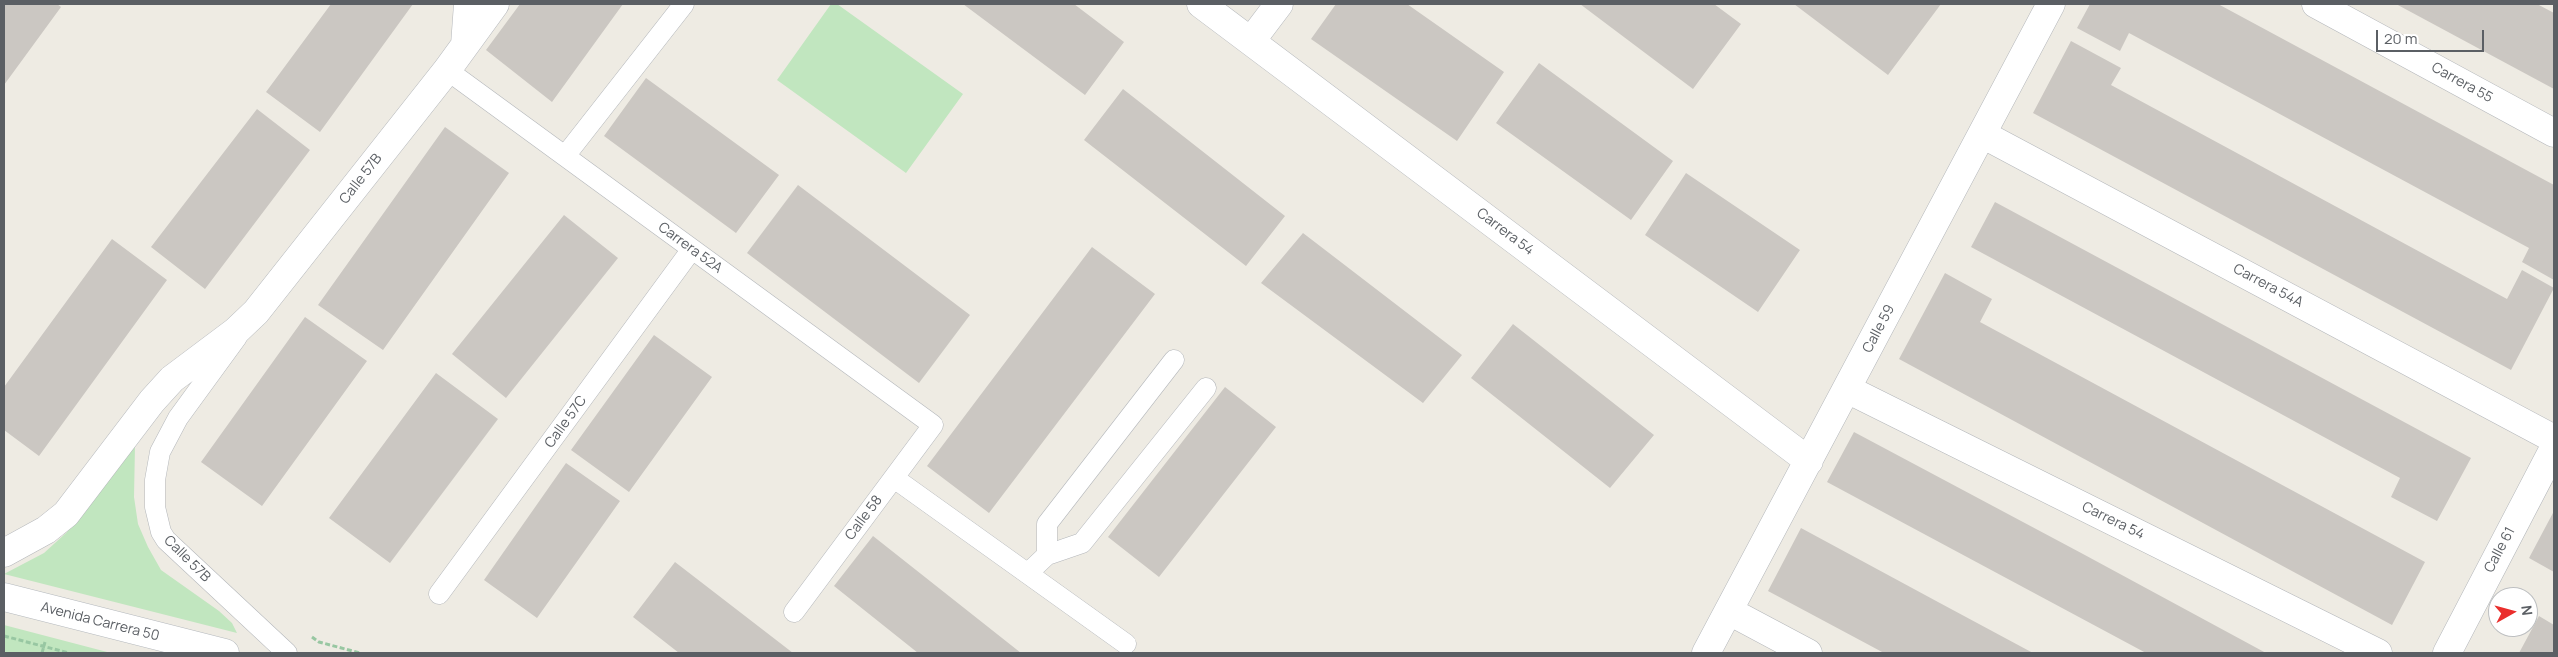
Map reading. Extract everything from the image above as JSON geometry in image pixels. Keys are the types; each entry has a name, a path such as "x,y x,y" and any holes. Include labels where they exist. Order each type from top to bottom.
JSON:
{"street":[{"path":"465,45 468,4"},
{"name":"Calle 57B","path":"4,552 40,534 66,514 152,401 172,379 230,336 256,312 447,70 495,4"},
{"name":"Carrera 54","path":"1201,4 1809,462"},
{"path":"1252,41 1279,4"},
{"name":"Calle 59","path":"1706,653 2051,4"},
{"name":"Carrera 55","path":"2316,4 2554,133"},
{"name":"Carrera 54A","path":"1982,134 2554,439"},
{"name":"Carrera 54","path":"1847,389 2378,653"},
{"name":"Calle 61","path":"2446,653 2554,448"},
{"name":"Avenida Carrera 50","path":"4,597 225,653"},
{"path":"1729,611 1808,653"}],"lane":[{"path":"565,156 684,4"},
{"name":"Carrera 52A","path":"447,70 934,425"},
{"name":"Calle 57C","path":"439,594 692,249"},
{"name":"Calle 57B","path":"256,312 178,418 160,452 155,480 154,507 159,526 166,540 287,653"},
{"path":"1047,555 1047,524 1174,360"},
{"path":"1028,573 1047,555 1082,543 1206,388"},
{"name":"Calle 58","path":"794,612 934,425"},
{"path":"894,478 1126,644"}],"path":[{"path":"4,636 69,653"}],"green space":[{"path":"831,4 837,4 963,94 906,173 777,80"},
{"path":"135,446 134,497 138,524 148,547 161,570 219,611 232,623 237,633 4,574 44,553 66,533"},
{"path":"4,625 111,653 4,653"}],"building":[{"path":"4,4 57,4 61,7 4,85"},
{"path":"331,4 413,4 320,132 266,92"},
{"path":"520,4 623,4 552,102 486,50"},
{"path":"963,4 1074,4 1124,42 1085,95"},
{"path":"1336,4 1407,4 1504,72 1457,141 1311,39"},
{"path":"1580,4 1714,4 1741,24 1693,89"},
{"path":"1794,4 1941,4 1888,75"},
{"path":"2090,4 2218,4 2554,185 2554,280 2522,262 2529,248 2129,33 2120,51 2077,28"},
{"path":"2396,4 2537,4 2554,13 2554,89"},
{"path":"2071,41 2121,68 2111,85 2507,299 2522,270 2554,288 2511,370 2033,113"},
{"path":"1539,63 1673,161 1631,220 1496,123"},
{"path":"646,78 779,175 736,233 604,136"},
{"path":"1123,89 1285,216 1246,266 1084,140"},
{"path":"257,109 310,150 205,289 151,247"},
{"path":"445,127 509,173 383,350 318,305"},
{"path":"1686,173 1800,250 1758,312 1645,235"},
{"path":"798,185 970,315 919,383 747,253"},
{"path":"1995,202 2471,458 2437,521 2391,497 2400,478 1971,247"},
{"path":"564,215 618,258 506,398 452,354"},
{"path":"1303,233 1462,355 1423,403 1261,283"},
{"path":"112,239 167,280 39,456 4,430 4,387"},
{"path":"1092,247 1155,294 989,513 927,466"},
{"path":"1945,273 1992,299 1980,322 2425,562 2392,625 1899,359"},
{"path":"305,317 367,361 262,506 201,462"},
{"path":"1513,324 1654,435 1610,488 1471,378"},
{"path":"654,335 712,377 629,492 571,450"},
{"path":"436,373 498,419 390,563 329,518"},
{"path":"1225,387 1276,427 1159,577 1108,537"},
{"path":"1854,432 2266,653 2146,653 1827,482"},
{"path":"566,463 620,501 537,618 484,580"},
{"path":"2554,511 2554,572 2529,558"},
{"path":"1801,528 2033,653 1884,653 1768,591"},
{"path":"873,536 1021,653 918,653 834,586"},
{"path":"675,562 793,653 679,653 633,617"},
{"path":"2539,616 2554,625 2554,653 2519,653 2528,637 2538,637"}]}
